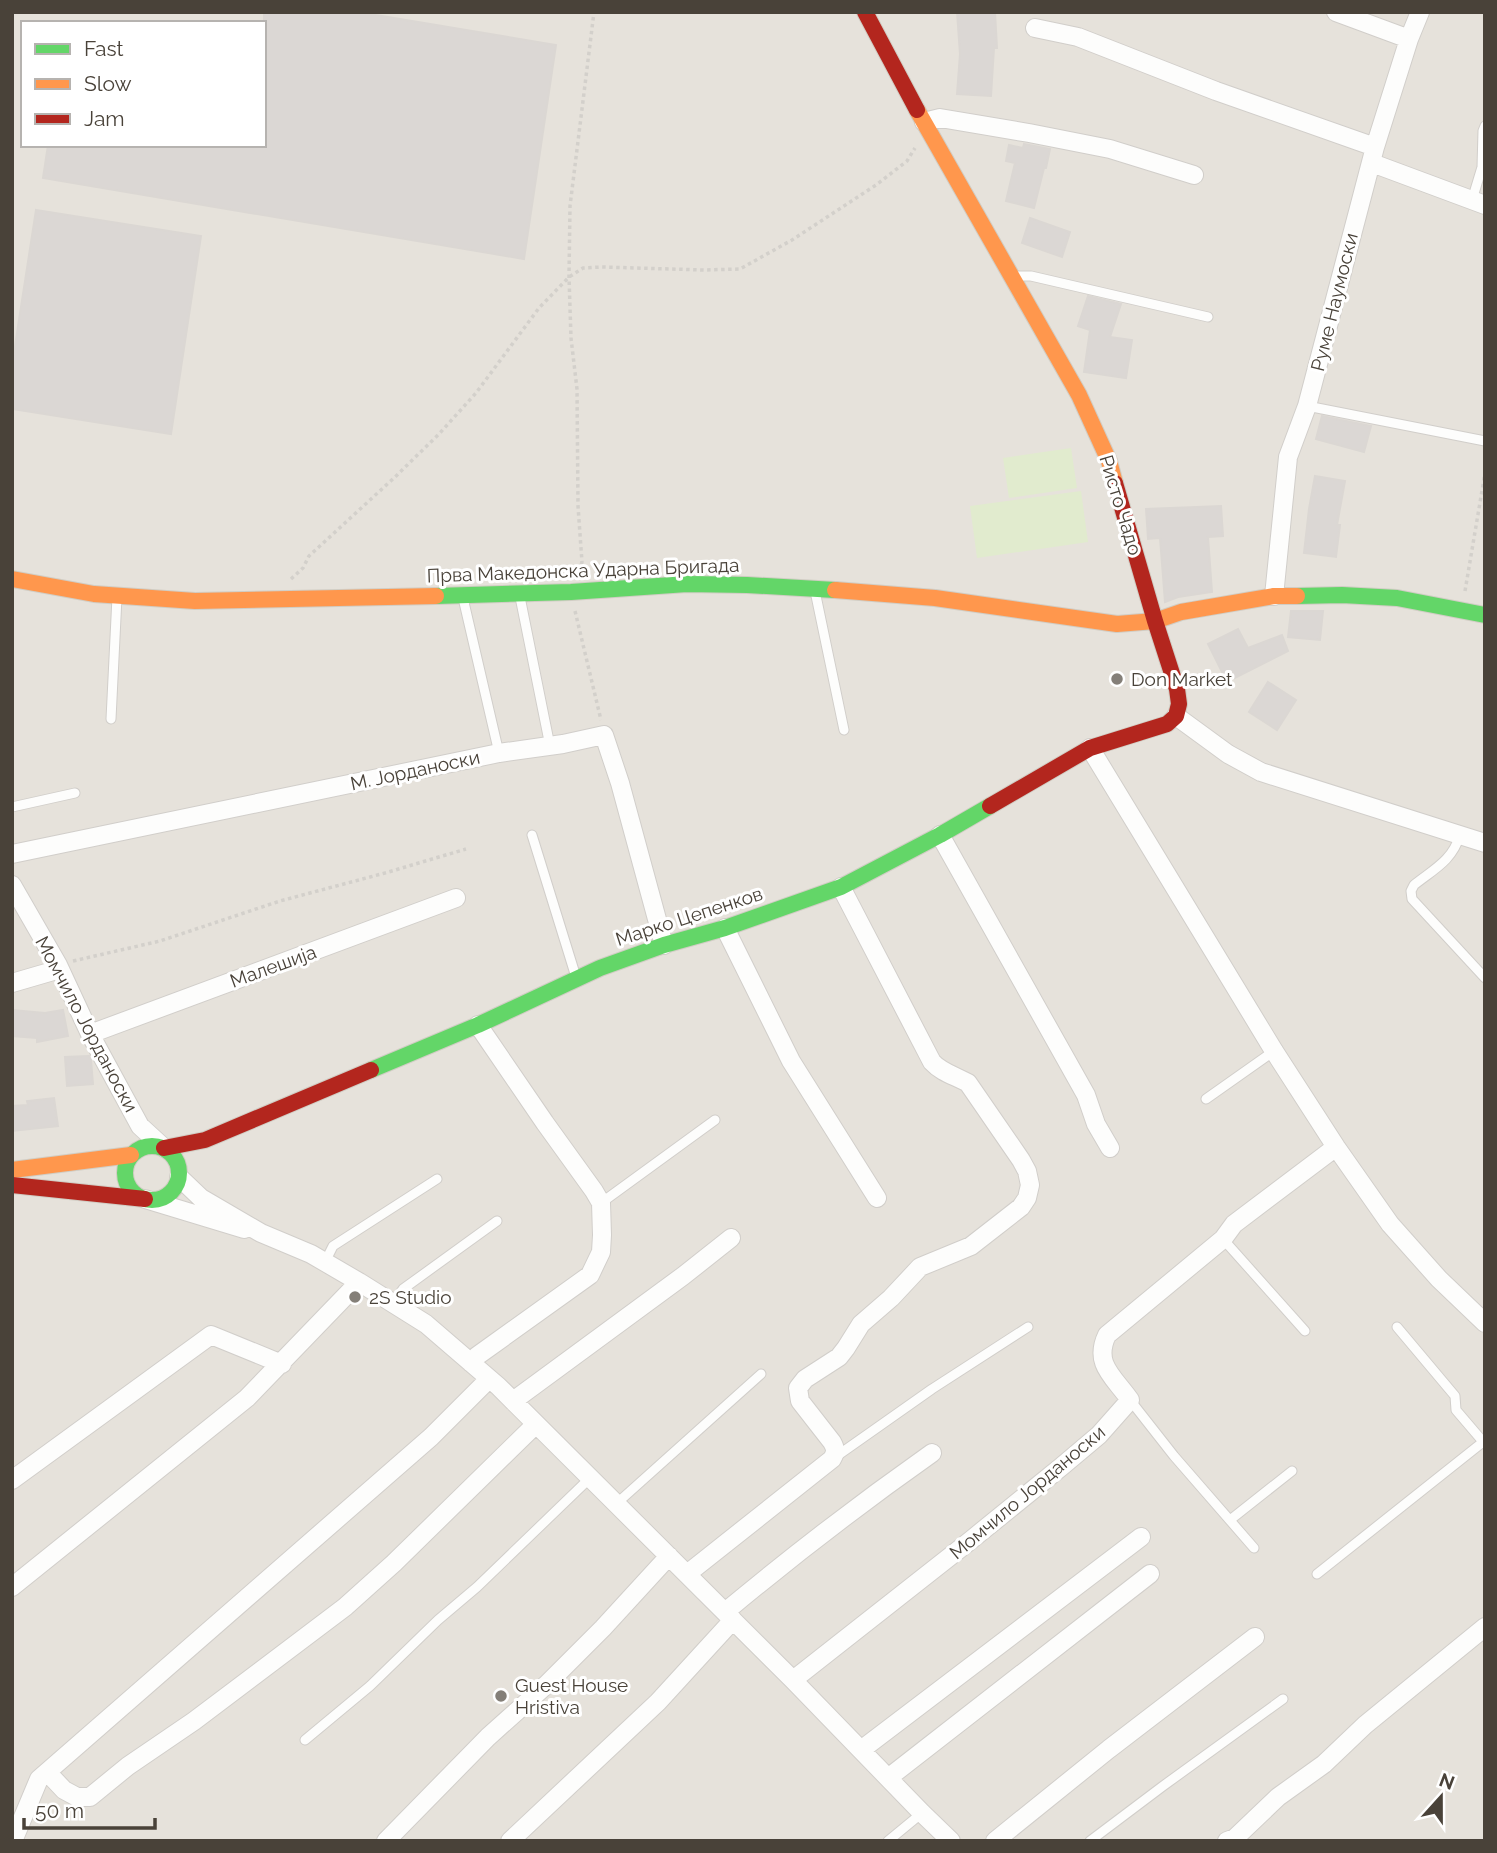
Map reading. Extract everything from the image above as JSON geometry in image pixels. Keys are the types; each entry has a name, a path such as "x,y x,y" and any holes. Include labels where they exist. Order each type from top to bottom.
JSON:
{"street":[{"name":"Ристо Чадо","path":"865,12 1079,395 1109,461 1177,689 1180,704 1176,716"},
{"path":"1336,12 1409,39"},
{"name":"Руме Наумоски","path":"1274,596 1288,457 1307,406 1373,155 1420,12"},
{"path":"1035,28 1078,37 1216,91 1373,155 1478,203"},
{"path":"927,126 940,118 1056,138 1110,149 1194,174"},
{"name":"Прва Македонска Ударна Бригада","path":"12,579 94,594 195,601 463,596 687,584 815,588 935,598 1117,624 1155,621 1181,611 1274,596 1342,595 1397,598 1485,615"},
{"path":"1176,716 1228,754 1261,772 1485,843"},
{"name":"Марко Цепенков","path":"205,1140 478,1025 577,979 664,945 725,928 841,887 940,835 1090,748 1167,724 1176,716"},
{"path":"604,735 620,783 664,945"},
{"name":"М. Јорданоски","path":"12,854 499,753 604,735"},
{"path":"1090,748 1274,1051 1336,1147 1390,1224 1439,1279 1485,1323"},
{"path":"940,835 1086,1095 1096,1124 1110,1148"},
{"name":"Момчило Јорданоски","path":"12,885 59,967 90,1034 140,1126"},
{"path":"687,1574 832,1460 835,1447 800,1401 800,1384 839,1357 861,1324 891,1298 920,1267 971,1246 1021,1208 1030,1185 1021,1160 968,1083 939,1069 932,1062 841,887"},
{"name":"Малешија","path":"90,1034 456,898"},
{"path":"725,928 791,1062 877,1198"},
{"path":"12,983 59,967"},
{"path":"471,1363 590,1275 601,1252 602,1235 601,1203 594,1191 478,1025"},
{"path":"140,1126 171,1153 179,1173 201,1198 261,1233 325,1262 359,1282 426,1324 471,1363 513,1401 669,1556 951,1841"},
{"path":"140,1126 142,1139 126,1163 124,1172 130,1189 145,1199 233,1227 261,1233"},
{"path":"12,1170 135,1152 146,1146 164,1148 205,1140"},
{"path":"12,1185 145,1199 163,1198 176,1186 188,1154 205,1140"},
{"path":"1130,1400 1101,1359 1102,1345 1107,1335 1223,1239 1234,1224 1336,1147"},
{"path":"513,1401 731,1238"},
{"path":"12,1587 247,1398 359,1282"},
{"path":"12,1480 211,1335 282,1364"},
{"path":"13,1841 39,1779 431,1437 489,1379"},
{"name":"Момчило Јорданоски","path":"793,1680 1080,1451 1099,1435 1130,1400"},
{"path":"47,1772 64,1790 77,1797 90,1797 345,1606 394,1563 536,1424"},
{"path":"510,1841 658,1702 729,1616 772,1573 932,1453"},
{"path":"861,1750 1141,1537"},
{"path":"386,1841 488,1737 584,1647 669,1556"},
{"path":"888,1778 1150,1574"},
{"path":"1227,1841 1235,1838 1278,1797 1324,1764 1365,1725 1485,1626"},
{"path":"995,1841 1255,1637"}],"lane":[{"path":"1478,203 1485,126"},
{"path":"1012,278 1020,275 1031,276 1209,317"},
{"path":"1307,406 1485,441"},
{"path":"815,588 844,730"},
{"path":"519,593 551,746"},
{"path":"111,719 117,596"},
{"path":"463,596 499,753"},
{"path":"12,807 75,793"},
{"path":"532,835 577,979"},
{"path":"1460,835 1456,849 1448,858 1414,885 1411,891 1412,899 1485,978"},
{"path":"1206,1099 1274,1051"},
{"path":"601,1203 715,1120"},
{"path":"325,1262 333,1247 437,1179"},
{"path":"393,1303 402,1289 497,1221"},
{"path":"1223,1239 1305,1331"},
{"path":"832,1460 932,1389 1028,1327"},
{"path":"1317,1574 1484,1443 1457,1410 1455,1396 1397,1328"},
{"path":"616,1504 761,1374"},
{"path":"1130,1400 1254,1548"},
{"path":"1230,1520 1292,1471"},
{"path":"305,1740 370,1686 590,1478"},
{"path":"1090,1841 1283,1699"},
{"path":"888,1841 922,1813"}],"path":[{"path":"594,12 570,206 571,338 577,388 578,506 582,562 571,592 604,735"},
{"path":"275,600 303,568 309,556 395,477 458,413 506,354 538,308 569,277 583,268 602,267 740,269 792,240 876,185 907,161 927,126"},
{"path":"1462,611 1485,473"},
{"path":"59,967 160,941 280,901 466,849"}],"shaded area":[{"path":"12,12 1485,12 1485,1841 12,1841"}],"green space":[{"path":"1071,448 1077,488 1009,498 1003,458"},
{"path":"1081,491 1088,542 977,558 970,506"}],"building":[{"path":"264,12 358,12 556,45 524,259 43,178 48,147 266,147"},
{"path":"957,12 995,12 997,48 994,48 991,96 957,94 960,54"},
{"path":"1024,144 1050,149 1034,208 1006,201 1015,163 1006,161 1009,145 1023,148"},
{"path":"36,210 201,236 171,434 12,409 12,365"},
{"path":"1030,218 1070,232 1062,257 1022,243"},
{"path":"1088,296 1121,304 1110,337 1132,340 1126,378 1084,372 1090,330 1078,326"},
{"path":"1322,416 1371,426 1364,452 1316,439"},
{"path":"1315,476 1345,481 1337,525 1340,525 1336,557 1304,553"},
{"path":"1221,506 1223,536 1208,537 1212,592 1178,597 1165,602 1160,538 1148,539 1146,509"},
{"path":"1291,611 1323,611 1320,640 1288,637"},
{"path":"1238,629 1248,648 1282,635 1288,651 1227,682 1208,644"},
{"path":"1268,682 1296,700 1277,730 1249,712"},
{"path":"12,1010 45,1013 63,1010 68,1036 37,1042 37,1038 12,1036"},
{"path":"89,1056 93,1084 67,1086 65,1057"},
{"path":"54,1098 58,1126 12,1131 12,1106 28,1105 27,1101"}],"traffic: fast":[{"path":"436,596 571,592 687,584 835,590"},
{"path":"1297,596 1397,598 1485,615"},
{"path":"371,1070 478,1025 600,968 841,887 990,806"},
{"path":"152,1146 171,1154 179,1173 171,1192 152,1200 133,1192 125,1173 133,1154 152,1146"}],"traffic: slow":[{"path":"917,110 1079,395 1109,461 1115,483"},
{"path":"12,579 94,594 195,601 436,596"},
{"path":"835,590 935,598 1117,624 1155,621 1181,612 1274,596 1297,596"},
{"path":"12,1170 131,1155"}],"traffic: jam":[{"path":"865,12 917,110"},
{"path":"990,806 1090,748 1167,724 1176,716 1179,704 1177,689 1115,483"},
{"path":"164,1148 205,1140 371,1070"},
{"path":"12,1185 145,1199"}],"place":[{"name":"Don Market","path":"1117,679"},
{"name":"2S Studio","path":"355,1297"},
{"name":"Guest House Hristiva","path":"501,1696"}]}
